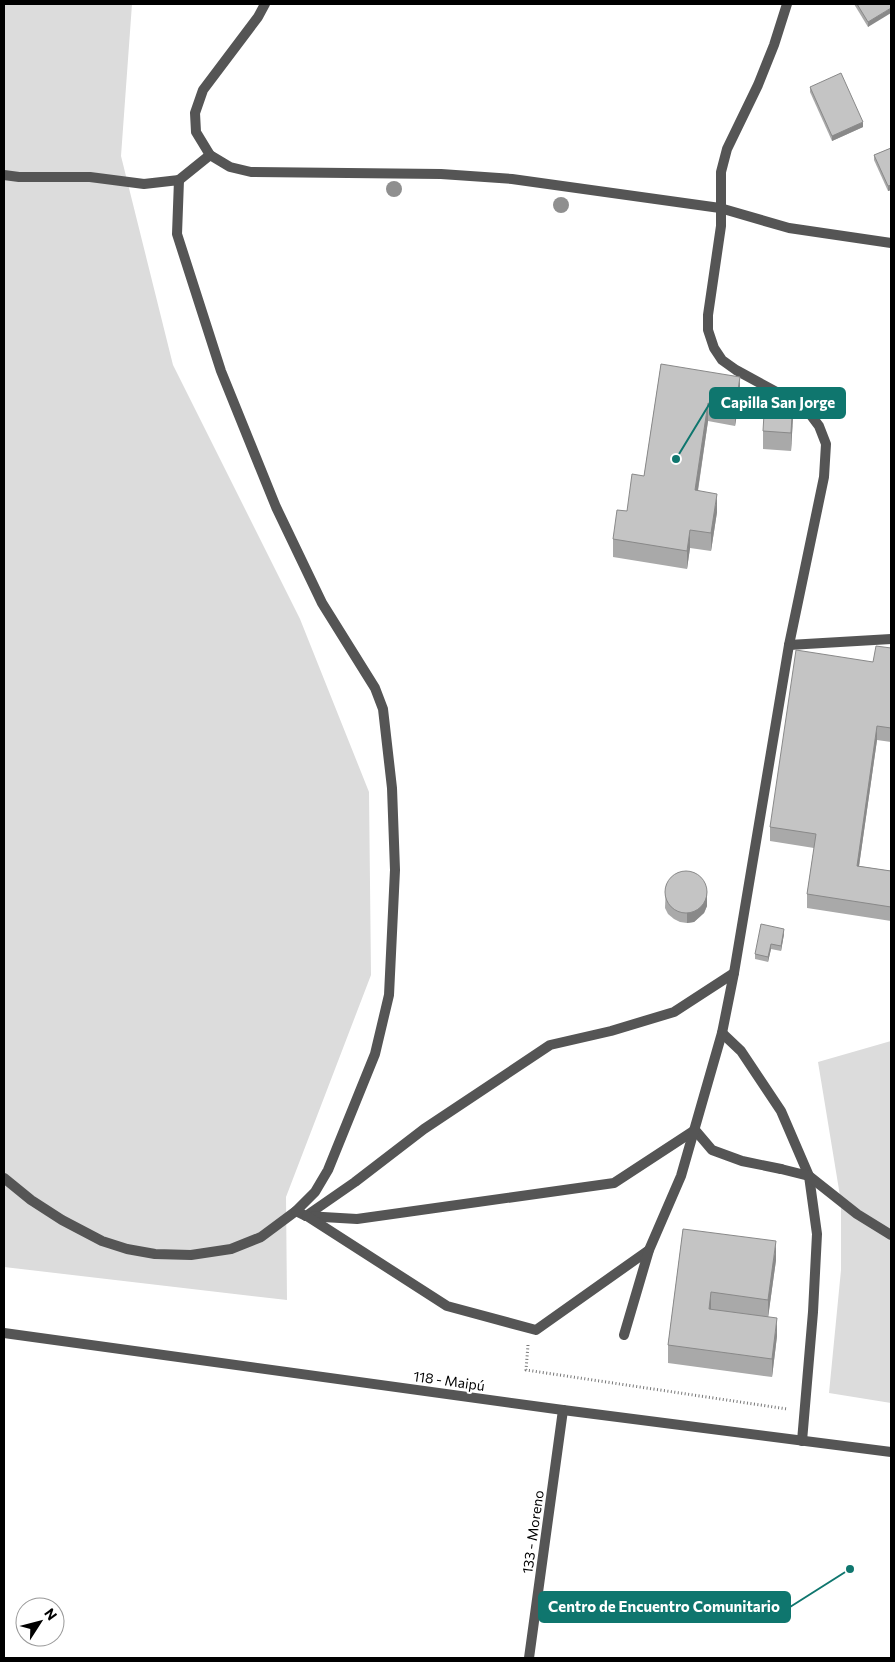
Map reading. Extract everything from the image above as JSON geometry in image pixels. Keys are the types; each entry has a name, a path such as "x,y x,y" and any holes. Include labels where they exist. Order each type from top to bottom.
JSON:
{"street":[{"path":"265,4 258,17 203,90 195,113 196,132 210,154 230,167 251,172 441,174 512,179 720,208 789,228 891,243"},
{"path":"624,1335 649,1250 681,1176 722,1033 734,973 789,645 824,477 826,444 820,426 810,414 722,360 714,348 708,330 708,315 721,226 721,172 727,149 758,85 774,45 787,4"},
{"path":"4,175 19,177 90,177 144,184 179,180 210,154"},
{"path":"179,180 177,234 221,370 276,507 322,603 375,688 383,709 389,759 395,870 389,995 375,1054 328,1170 301,1213"},
{"path":"789,645 891,640"},
{"path":"4,1178 30,1200 46,1210 102,1241 127,1249 155,1254 191,1255 232,1249 261,1237 355,1182 424,1129 550,1045 611,1031 674,1012 734,973"},
{"path":"722,1033 741,1051 781,1111 809,1176 818,1234 802,1441"},
{"path":"301,1213 357,1219 614,1183 695,1130"},
{"path":"695,1130 712,1150 742,1162 809,1176 857,1214 891,1235"},
{"path":"301,1213 447,1306 536,1330 649,1250"},
{"name":"118 - Maipú","path":"4,1333 563,1410 891,1452"},
{"name":"133 - Moreno","path":"529,1658 563,1410"}],"path":[{"path":"528,1343 526,1370 804,1412"}],"shaded area":[{"path":"4,4 132,4 121,156 173,365 300,619 369,792 371,975 286,1197 287,1300 4,1267"},
{"path":"891,1041 891,1403 829,1393 841,1270 841,1202 818,1062"}],"building":[{"path":"857,4 891,4 891,8 868,22"},
{"path":"841,73 863,122 832,136 810,87"},
{"path":"891,148 891,185 888,186 874,155"},
{"path":"661,364 740,377 735,408 708,403 695,490 717,494 711,533 690,530 687,551 613,539 617,510 627,511 632,474 644,476"},
{"path":"765,397 793,399 791,433 763,431"},
{"path":"876,646 891,648 891,728 877,726 857,866 891,871 891,907 807,894 816,834 770,827 796,650 873,662"},
{"path":"682,871 690,871 701,877 707,892 701,907 690,913 682,913 671,907 665,896 665,888 671,877"},
{"path":"761,924 784,929 781,946 771,944 768,957 755,954"},
{"path":"683,1229 776,1241 768,1300 711,1292 709,1309 777,1318 772,1359 668,1345"}],"place":[{"name":"Capilla San Jorge","path":"676,459"},
{"name":"Centro de Encuentro Comunitario","path":"850,1569"}]}
